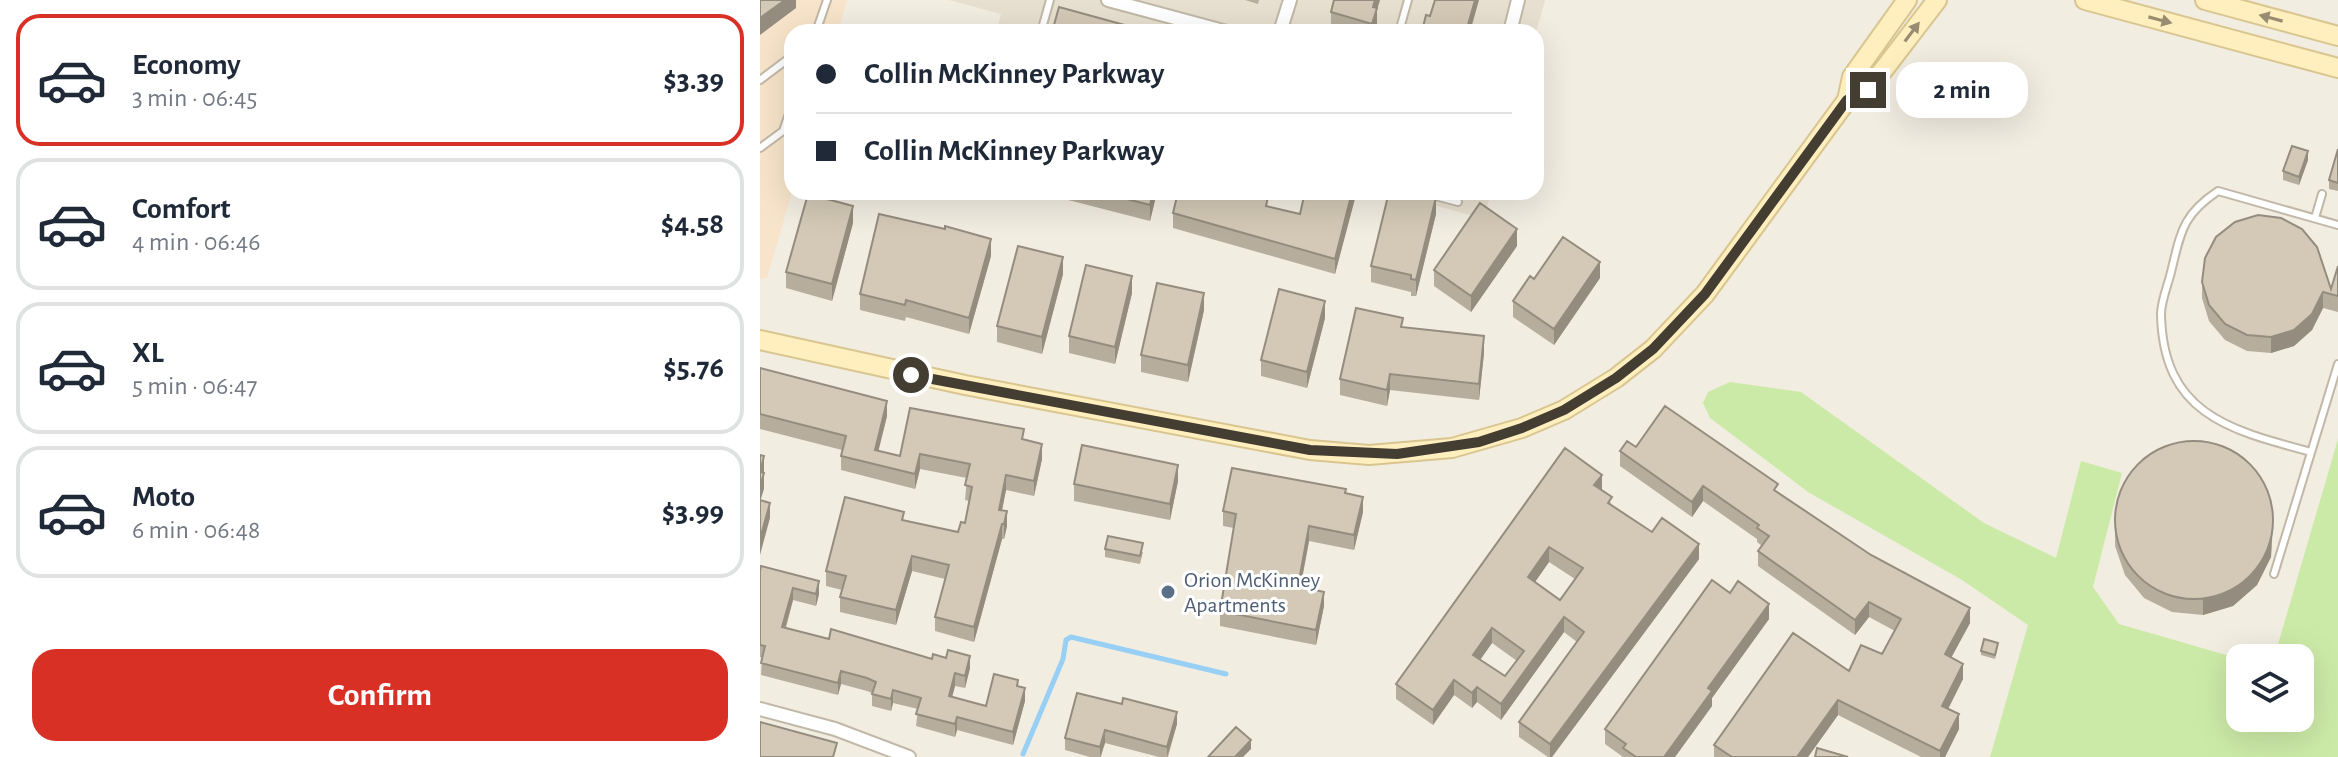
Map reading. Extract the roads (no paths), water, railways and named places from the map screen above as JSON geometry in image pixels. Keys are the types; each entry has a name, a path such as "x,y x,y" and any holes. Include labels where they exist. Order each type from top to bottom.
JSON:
{"street":[{"path":"1108,0 1197,24"},
{"path":"1282,24 1290,0"},
{"path":"1512,24 1518,0"},
{"path":"760,340 965,385 1310,450 1397,454 1479,442 1564,410 1616,378 1653,349 1705,294 1847,100 1852,77 1907,0"},
{"path":"1847,100 1868,90 1937,0"},
{"path":"2085,0 2338,68"},
{"path":"2205,0 2338,36"},
{"path":"760,709 835,729 874,751 909,757"}],"lane":[{"path":"819,24 827,0"},
{"path":"1043,24 1050,0"},
{"path":"1401,24 1408,0"},
{"path":"760,80 784,62"},
{"path":"760,148 784,128"},
{"path":"2311,452 2251,436 2215,420 2182,393 2167,358 2161,311 2183,225 2201,202 2218,191 2338,225"},
{"path":"2315,218 2322,194"},
{"path":"1450,200 1458,202"},
{"path":"2274,574 2338,364"}],"waterway":[{"path":"1023,754 1063,659 1066,640 1071,637 1226,674"}],"place":[{"name":"Orion McKinney Apartments","path":"1168,592"}]}
